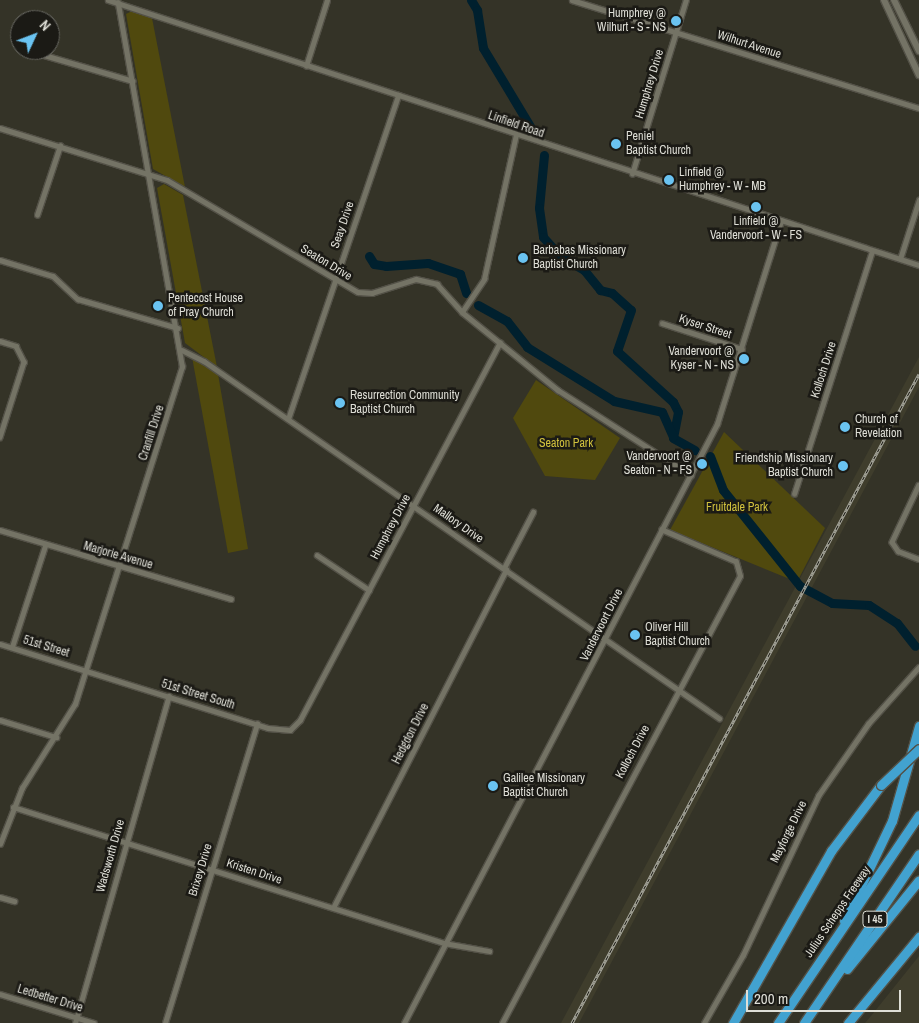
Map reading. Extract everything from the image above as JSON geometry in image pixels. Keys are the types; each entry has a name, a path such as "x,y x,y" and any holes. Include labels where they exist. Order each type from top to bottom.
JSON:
{"highway":[{"path":"840,932 852,898 892,821 919,726"},
{"path":"733,1023 831,852 882,786 919,749"},
{"name":"Julius Schepps Freeway","path":"778,1023 919,815"},
{"name":"I 45","path":"804,1023 919,854"},
{"path":"831,984 919,880"},
{"path":"848,1023 919,937"},
{"path":"726,1023 747,997"}],"main road":[{"path":"884,0 919,75"},
{"path":"894,0 919,51"}],"street":[{"name":"Linfield Road","path":"108,0 632,174 919,265"},
{"path":"306,66 327,0"},
{"name":"Wilhurt Avenue","path":"572,0 919,108"},
{"name":"Humphrey Drive","path":"632,174 686,0"},
{"name":"Cranfill Drive","path":"0,844 13,807 56,737 87,670 118,566 178,386 182,350 151,173 118,3"},
{"path":"60,60 133,81"},
{"name":"Seay Drive","path":"288,419 398,96"},
{"name":"Seaton Drive","path":"0,128 151,173 358,292 372,293 424,279 437,284 462,312 572,400 691,475"},
{"path":"462,312 484,279 516,135"},
{"path":"38,215 60,146"},
{"path":"900,259 919,200"},
{"name":"Vandervoort Drive","path":"404,1023 444,943 606,639 720,418 781,221"},
{"name":"Kolloch Drive","path":"794,494 872,251"},
{"path":"0,260 53,276 78,299 178,328"},
{"name":"Kyser Street","path":"662,324 742,349"},
{"path":"0,342 22,352 24,362 0,437"},
{"name":"Humphrey Drive","path":"300,720 500,342"},
{"name":"Mallory Drive","path":"182,350 288,419 414,505 678,688 718,718"},
{"path":"0,416 6,418"},
{"path":"919,484 903,513 892,542 898,550 919,559"},
{"name":"Hedgdon Drive","path":"333,908 533,512"},
{"name":"Marjorie Avenue","path":"0,530 45,546 231,599"},
{"name":"Kolloch Drive","path":"502,1023 741,570 736,562 662,530"},
{"path":"12,647 45,546"},
{"path":"317,554 369,590"},
{"name":"51st Street","path":"0,644 87,670"},
{"name":"Mayforge Drive","path":"704,1023 743,956 818,796 858,736 919,667"},
{"name":"51st Street South","path":"87,670 283,732 300,720"},
{"name":"Wadsworth Drive","path":"76,1020 125,842 169,696"},
{"path":"0,720 56,737"},
{"name":"Brixey Drive","path":"165,1023 257,724"},
{"name":"Kristen Drive","path":"13,807 444,943 489,951"},
{"path":"0,897 14,901"},
{"name":"Ledbetter Drive","path":"0,994 76,1020 94,1023"}],"shaded area":[{"path":"919,357 919,387 579,1023 561,1023"},
{"path":"919,956 919,1023 865,1023 871,1016"}],"green space":[{"path":"132,11 152,18 185,187 153,169 126,14"},
{"path":"164,184 183,195 217,367 185,343 157,188"},
{"path":"192,357 218,374 248,549 228,553"},
{"name":"Seaton Park","path":"536,380 620,438 595,480 545,476 513,418"},
{"name":"Fruitdale Park","path":"724,432 825,528 797,582 670,530"}],"waterway":[{"path":"471,0 477,10 483,48 534,133"},
{"path":"544,155 539,208 543,237 560,256 584,270 600,290 612,293 631,310 617,351 673,402 678,412 673,438 695,450"},
{"path":"369,256 374,264 386,266 428,263 460,274 466,293"},
{"path":"478,305 507,321 527,347 614,401 662,412 673,437"},
{"path":"710,456 723,490 800,586 832,603 869,605 897,623 915,646"}],"railway":[{"path":"572,1023 919,374"}],"place":[{"name":"Humphrey @ Wilhurt - S - NS","path":"676,21"},
{"name":"Peniel Baptist Church","path":"616,144"},
{"name":"Linfield @ Humphrey - W - MB","path":"669,180"},
{"name":"Linfield @ Vandervoort - W - FS","path":"756,207"},
{"name":"Barbabas Missionary Baptist Church","path":"523,258"},
{"name":"Pentecost House of Pray Church","path":"158,306"},
{"name":"Vandervoort @ Kyser - N - NS","path":"744,359"},
{"name":"Resurrection Community Baptist Church","path":"340,403"},
{"name":"Church of Revelation","path":"845,427"},
{"name":"Vandervoort @ Seaton - N - FS","path":"702,464"},
{"name":"Friendship Missionary Baptist Church","path":"843,466"},
{"name":"Oliver Hill Baptist Church","path":"635,635"},
{"name":"Galilee Missionary Baptist Church","path":"493,786"}]}
